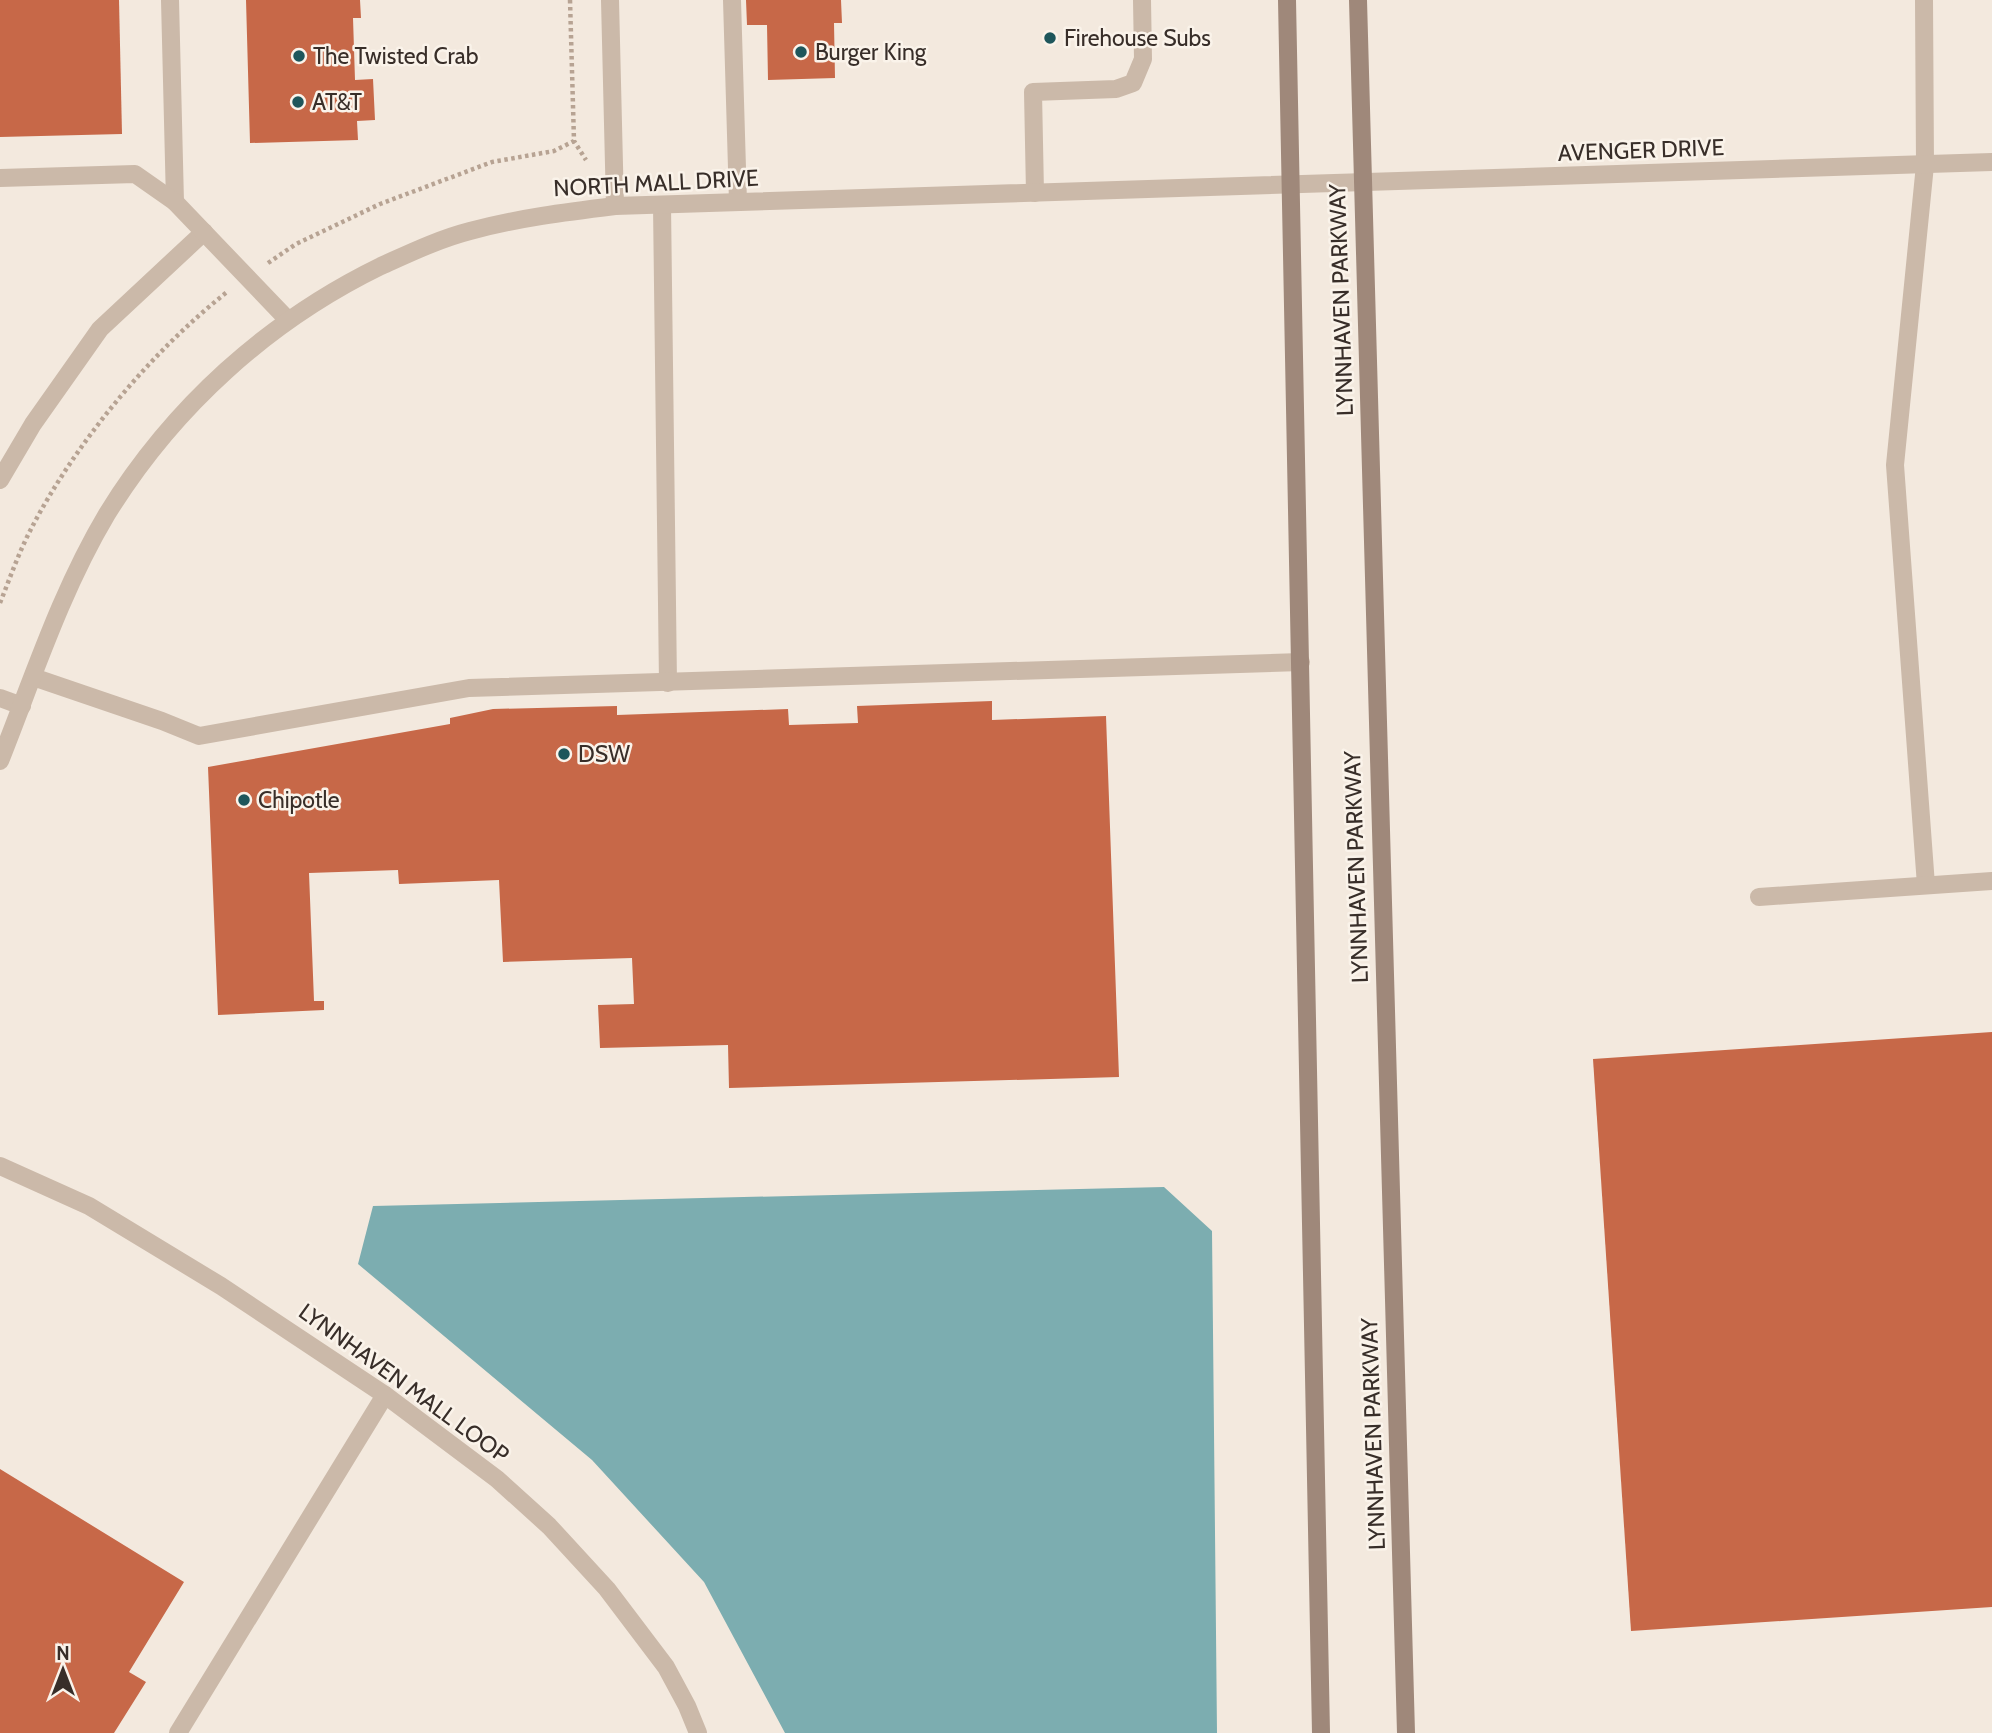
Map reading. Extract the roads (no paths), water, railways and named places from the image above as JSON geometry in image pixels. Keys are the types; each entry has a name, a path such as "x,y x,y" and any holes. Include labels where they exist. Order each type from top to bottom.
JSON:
{"main road":[{"name":"LYNNHAVEN PARKWAY","path":"1287,0 1321,1733"},
{"name":"LYNNHAVEN PARKWAY","path":"1358,0 1406,1733"}],"street":[{"path":"170,0 175,202"},
{"path":"610,0 615,206"},
{"path":"732,0 738,202"},
{"path":"1035,193 1033,92 1116,89 1133,83 1143,59 1142,0"},
{"path":"1924,0 1925,165 1895,466 1926,885"},
{"name":"AVENGER DRIVE","path":"1292,184 1362,184 1992,162"},
{"path":"0,178 135,174 175,202 288,320"},
{"name":"NORTH MALL DRIVE","path":"0,761 73,579 107,514 149,453 205,390 239,358 288,320 347,283 412,251 467,232 538,215 615,206 1292,184"},
{"path":"662,205 668,683"},
{"path":"0,480 33,424 100,329 204,232"},
{"path":"33,677 199,736 470,688 1301,662"},
{"path":"0,698 22,706"},
{"path":"1759,897 1992,881"},
{"name":"LYNNHAVEN MALL LOOP","path":"0,1166 89,1206 221,1286 385,1395 497,1479 566,1544 607,1589 666,1667 698,1733"},
{"path":"178,1733 385,1395"}],"water":[{"path":"1164,1187 1212,1231 1217,1733 785,1733 704,1582 592,1460 358,1264 373,1206"}],"place":[{"name":"Firehouse Subs","path":"1050,38"},
{"name":"Burger King","path":"801,52"},
{"name":"The Twisted Crab","path":"299,56"},
{"name":"AT&T","path":"298,102"},
{"name":"DSW","path":"564,754"},
{"name":"Chipotle","path":"244,800"}]}
